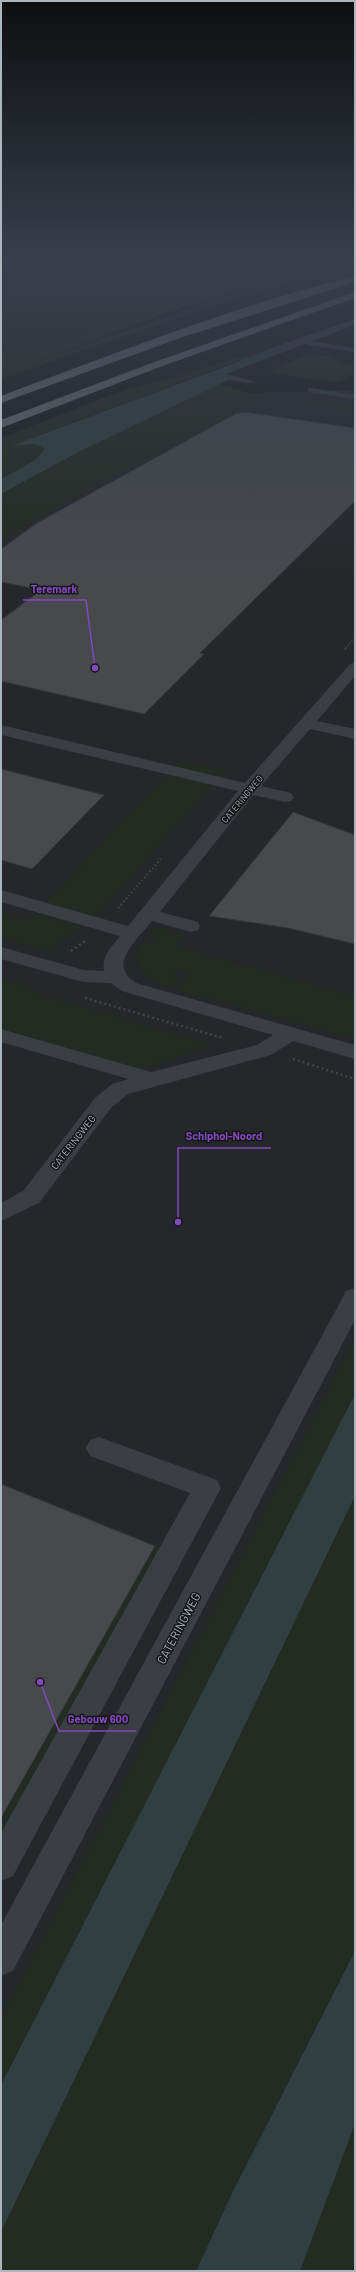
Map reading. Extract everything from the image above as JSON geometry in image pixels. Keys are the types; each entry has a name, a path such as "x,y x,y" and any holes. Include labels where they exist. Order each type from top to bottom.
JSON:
{"highway":[{"path":"1,400 96,365"},
{"path":"1,424 155,365"}],"street":[{"name":"CATERINGWEG","path":"116,977 113,973 113,960 117,952 249,789 355,667"},
{"path":"339,686 355,690"},
{"path":"305,723 355,734"},
{"path":"1,730 139,761 286,797"},
{"path":"1,896 132,933"},
{"path":"147,914 191,926"},
{"path":"1,953 83,976 116,977 123,984 137,989 355,1052"},
{"name":"CATERINGWEG","path":"1,1213 31,1197 103,1103 120,1089 151,1079 264,1050 289,1034"},
{"path":"1,1035 151,1079"},
{"name":"CATERINGWEG","path":"1,1959 355,1297"},
{"path":"1,1866 207,1488 99,1448"}],"path":[{"path":"81,997 224,1038"},
{"path":"264,1050 355,1079"}],"shaded area":[{"path":"1,365 42,365 1,380"},
{"path":"213,365 226,365 14,445 33,444 44,447 44,450 35,460 1,479 1,438 113,394"},
{"path":"250,365 226,374 256,382 251,383 228,380 77,453 1,494 1,479 35,460 44,450 43,447 33,444 13,446 16,444 227,366"},
{"path":"284,365 355,365 355,372 338,383 267,372"},
{"path":"218,384 265,397 108,478 1,540 1,494 77,453"},
{"path":"355,390 355,1942 1,2271 1,502 217,394"},
{"path":"313,399 355,406 355,411 309,404"},
{"path":"183,760 227,769 96,917 46,903 142,798"},
{"path":"1,912 30,920 37,913 81,927 47,952 1,937"},
{"path":"161,927 183,936 177,946 355,996 355,1039 177,990 190,973 180,969 173,978 180,980 174,989 154,981 143,973 139,967 136,953 144,940 156,943 159,938 149,935 154,928"},
{"path":"1,980 26,986 34,992 213,1045 141,1070 1,1028"},
{"path":"355,1338 355,1394 1,2085 1,2018"},
{"path":"355,1394 355,1496 1,2232 1,2085"},
{"path":"355,1496 355,1951 232,2193 196,2271 1,2271 1,2232"},
{"path":"154,1545 179,1555 1,1879 1,1821"},
{"path":"355,1951 355,2124 300,2271 196,2271 232,2193"},
{"path":"355,2124 355,2264 352,2271 300,2271"}],"building":[{"path":"245,412 355,428 355,501 200,653 204,654 144,714 1,681 1,620 41,590 1,582 1,549 37,523 235,414"},
{"path":"1,769 104,795 32,869 1,860"},
{"path":"293,812 355,835 355,944 288,928 209,916"},
{"path":"1,1484 155,1546 1,1818"}],"waterway":[{"path":"310,390 355,397"}],"place":[{"name":"Teremark","path":"95,668"},
{"name":"Schiphol-Noord","path":"178,1222"},
{"name":"Gebouw 600","path":"40,1682"}]}
